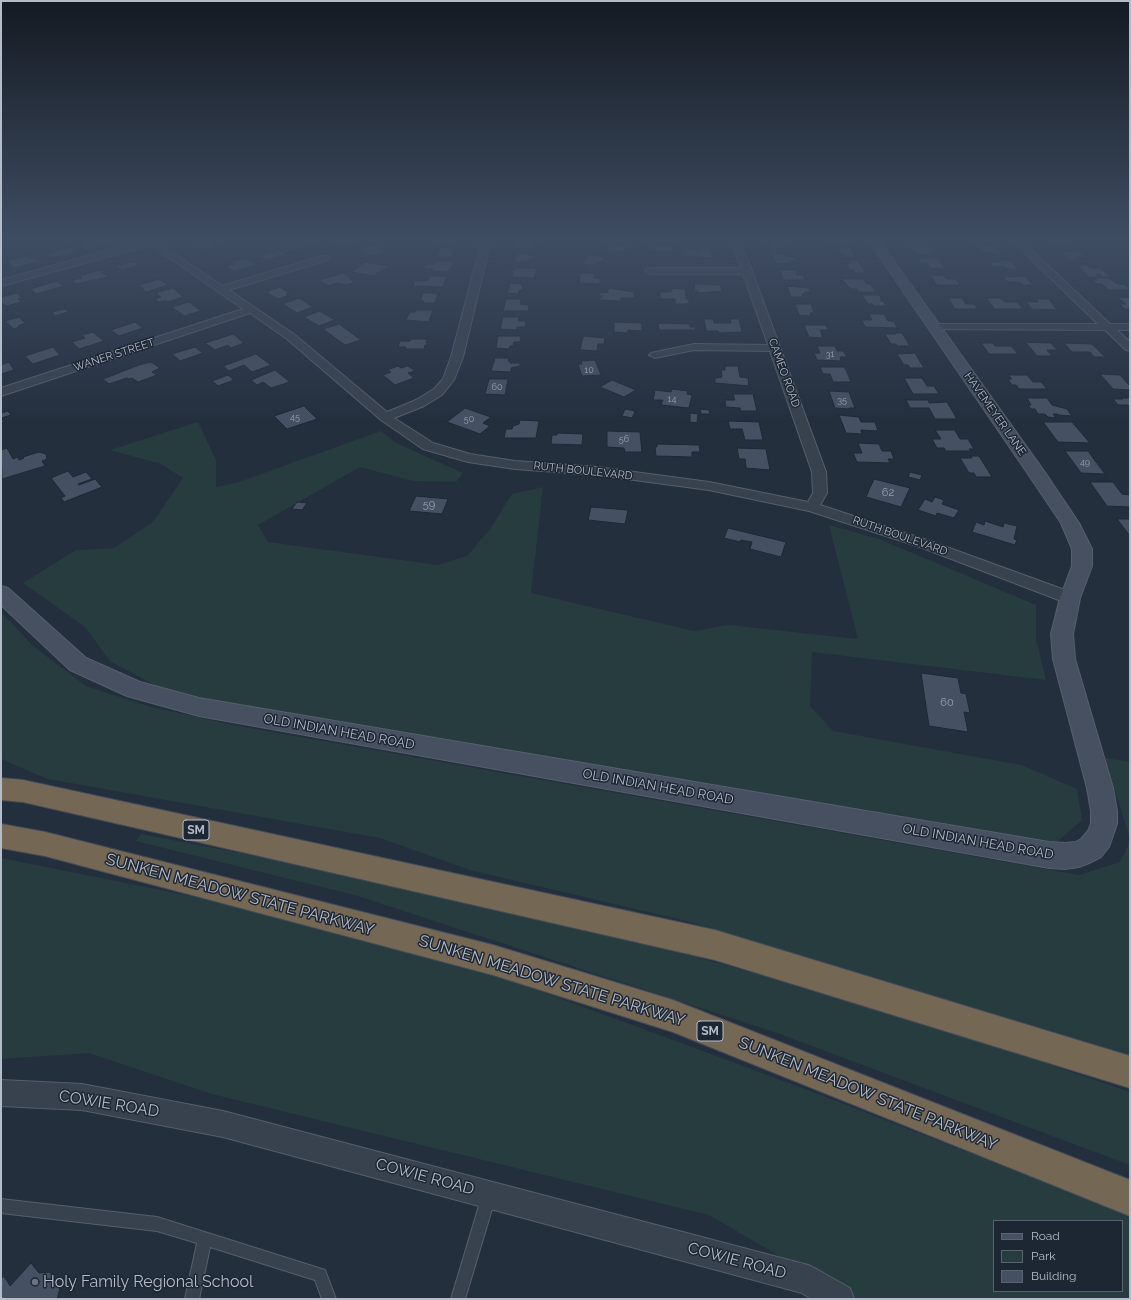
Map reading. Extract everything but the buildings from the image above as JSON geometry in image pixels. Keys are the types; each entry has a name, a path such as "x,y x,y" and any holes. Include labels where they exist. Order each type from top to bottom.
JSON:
{"highway":[{"path":"1,778 12,790"},
{"name":"SM","path":"12,790 715,945 1130,1072"},
{"name":"SUNKEN MEADOW STATE PARKWAY","path":"1,836 53,846 493,960 673,1016 1130,1198"}],"street":[{"name":"RUTH BOULEVARD","path":"237,301 291,338 385,417 428,446 468,458 515,465 597,471 709,486 812,507 925,544 1070,598"},
{"path":"385,417 420,403 438,392 448,380 457,358 472,301"},
{"name":"CAMEO ROAD","path":"758,301 819,472 820,493 812,507"},
{"name":"HAVEMEYER LANE","path":"916,301 1035,471 1079,539 1082,549 1082,566 1070,598"},
{"path":"1079,301 1130,348"},
{"name":"WANER STREET","path":"1,392 250,310"},
{"path":"934,327 1130,327"},
{"path":"656,356 694,347 775,348"},
{"name":"OLD INDIAN HEAD ROAD","path":"1,593 78,664 135,690 198,707 1041,854 1065,856 1079,854 1091,848 1099,838 1104,824 1104,811 1100,788 1067,675 1064,659 1062,634 1070,598"},
{"name":"COWIE ROAD","path":"1,1093 82,1097 223,1124 808,1280 839,1299"}],"lane":[{"path":"458,1299 490,1194"},
{"path":"1,1206 157,1224 320,1275 329,1299"},
{"path":"192,1299 205,1239"}],"green space":[{"path":"198,422 216,460 216,487 239,482 381,431 396,443 463,473 456,482 413,481 360,467 258,525 268,542 438,565 467,556 490,529 512,494 543,487 531,593 694,631 728,625 858,639 829,525 879,539 1036,605 1036,639 1046,680 812,652 810,706 833,731 1021,765 1077,789 1082,820 1056,843 281,714 162,689 110,661 85,627 23,583 76,550 114,548 153,522 183,478 161,464 110,450"},
{"path":"1,612 33,646 86,686 151,707 233,725 1079,875 1120,862 1130,842 1130,1056 686,921 470,870 380,838 48,779 1,759"},
{"path":"1105,758 1130,762 1130,839"},
{"path":"141,834 412,886 588,928 878,1006 1130,1092 1130,1165 780,1034 358,896 136,841"},
{"path":"1,858 275,913 516,982 808,1090 1130,1215 1130,1299 853,1299 709,1215 212,1094 89,1053 1,1059"}],"place":[{"name":"Holy Family Regional School","path":"35,1282"}]}
